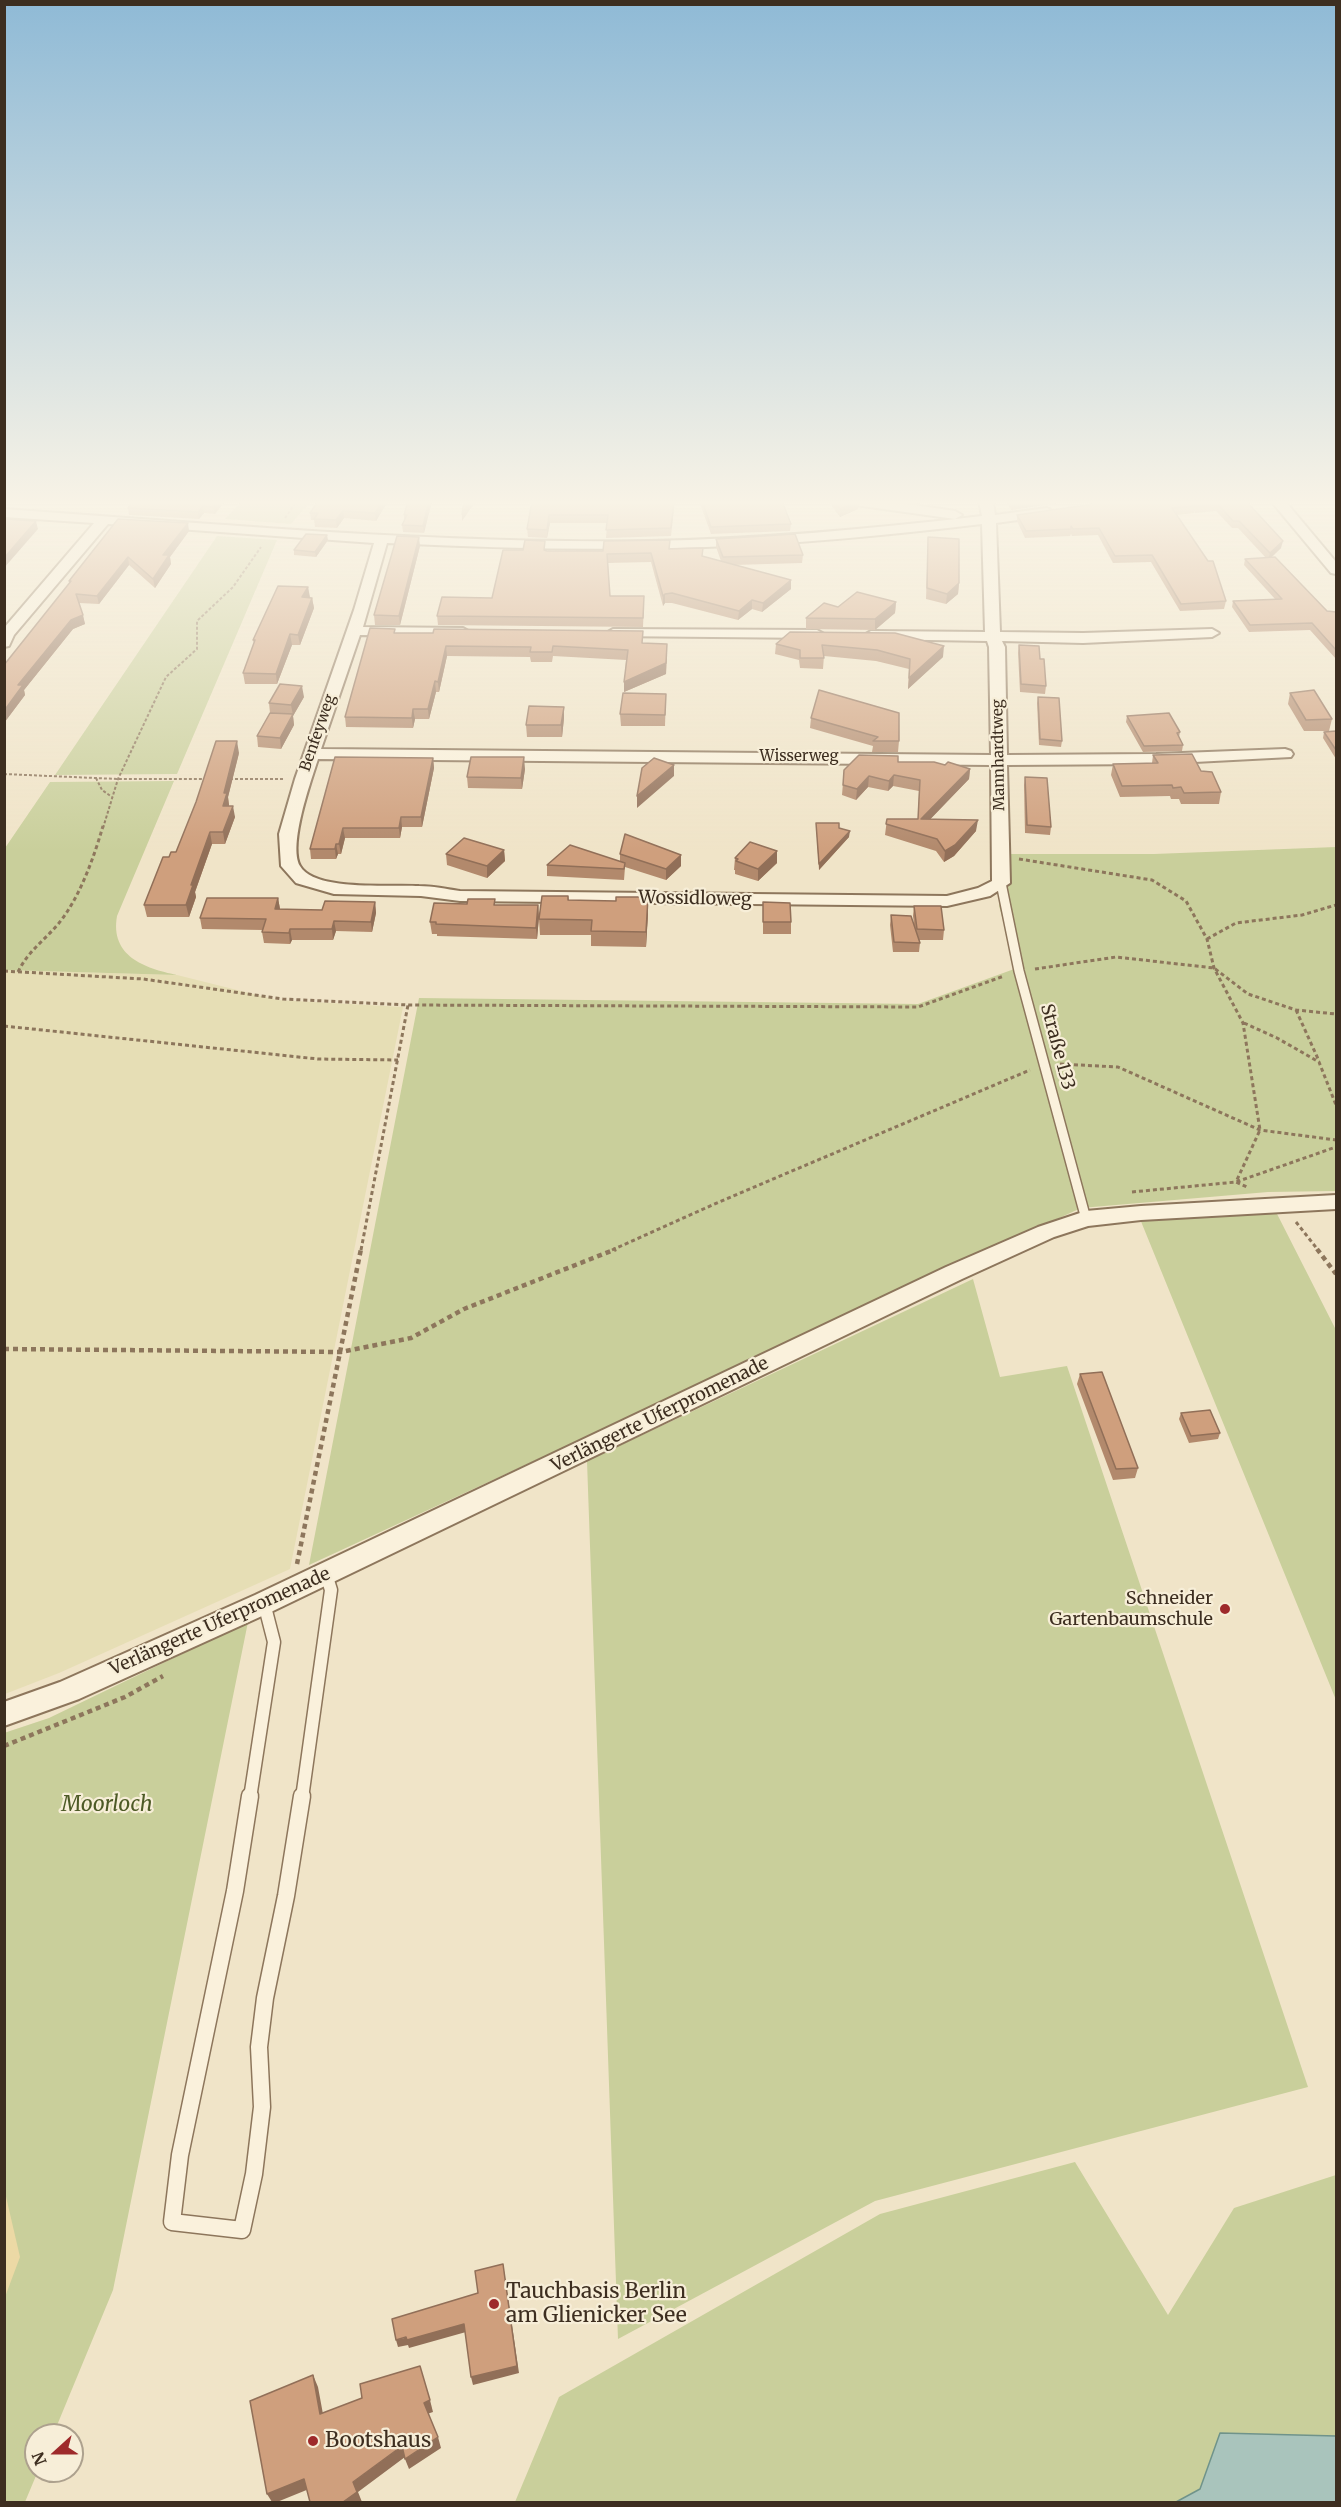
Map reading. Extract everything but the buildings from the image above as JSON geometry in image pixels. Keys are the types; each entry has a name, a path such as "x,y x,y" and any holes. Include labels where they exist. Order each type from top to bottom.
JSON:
{"street":[{"path":"5,637 21,618"},
{"name":"Benfeyweg","path":"314,884 295,874 288,860 288,834 303,779 356,618"},
{"name":"Mannhardtweg","path":"992,618 993,637 997,647 1001,883"},
{"path":"352,631 475,632"},
{"path":"592,633 828,634"},
{"path":"851,635 1083,638 1212,633"},
{"name":"Wisserweg","path":"312,754 999,759 1156,759 1286,754"},
{"name":"Wossidloweg","path":"314,884 334,889 421,891 460,896 930,901 967,897 1001,883"},
{"name":"Verlängerte Uferpromenade","path":"4,1714 69,1690 316,1579 954,1273 1046,1232 1086,1219 1140,1213 1336,1202"}],"lane":[{"name":"Straße 133","path":"1001,883 1019,971 1086,1219"},
{"path":"264,1603 274,1642 235,1891 180,2155 172,2222 242,2230 254,2174 262,2107 259,2047 265,1998 286,1896 313,1731 331,1590 316,1579"}],"path":[{"path":"18,972 25,957 60,922 91,866 118,778 166,677 197,649 196,621 199,618"},
{"path":"4,774 210,778"},
{"path":"95,777 102,790 112,797"},
{"path":"222,779 303,779"},
{"path":"1000,856 1152,880 1186,901 1207,939 1214,968 1243,1023 1260,1130 1236,1182"},
{"path":"1207,939 1236,923 1302,915 1336,905"},
{"path":"4,971 142,979 283,999 408,1005 918,1007 1019,971 1116,957 1214,968 1248,994 1296,1010 1336,1014"},
{"path":"316,1579 296,1567 341,1352 408,1005"},
{"path":"1296,1010 1336,1105"},
{"path":"1243,1023 1277,1038 1319,1062"},
{"path":"4,1026 318,1059 398,1060"},
{"path":"4,1349 341,1352 411,1338 464,1309 615,1249 719,1202 1045,1064 1118,1067 1260,1130 1336,1140"},
{"path":"1121,1194 1236,1182 1336,1147"},
{"path":"1236,1182 1282,1204 1336,1274"}],"shaded area":[{"path":"5,970 177,975 277,1000 403,1007 290,1569 59,1673 5,1694"}],"green space":[{"path":"161,618 244,618 177,774 55,775"},
{"path":"174,781 117,916 116,930 124,950 132,958 142,964 177,975 5,970 5,848 50,782"},
{"path":"1336,847 1336,1191 1268,1192 1081,1208 309,1565 419,998 918,1004 1017,968 999,906 1011,854 1154,854"},
{"path":"1273,1206 1336,1330 1336,1700 1140,1219"},
{"path":"973,1279 1000,1377 1067,1366 1308,2087 875,2201 618,2339 587,1461"},
{"name":"Moorloch","path":"248,1622 113,2290 58,2423 24,2423 24,2483 33,2483 25,2502 4,2502 4,1733 49,1718"},
{"path":"1075,2162 1168,2315 1234,2208 1336,2175 1336,2436 1220,2433 1200,2489 1176,2502 515,2502 559,2397 880,2214"}],"sand":[{"path":"4,2188 20,2257 5,2297 4,2297"}],"water":[{"path":"1220,2433 1336,2436 1336,2502 1176,2502 1200,2489"}],"place":[{"name":"Schneider Gartenbaumschule","path":"1225,1609"},
{"name":"Tauchbasis Berlin am Glienicker See","path":"494,2304"},
{"name":"Bootshaus","path":"313,2441"}]}
